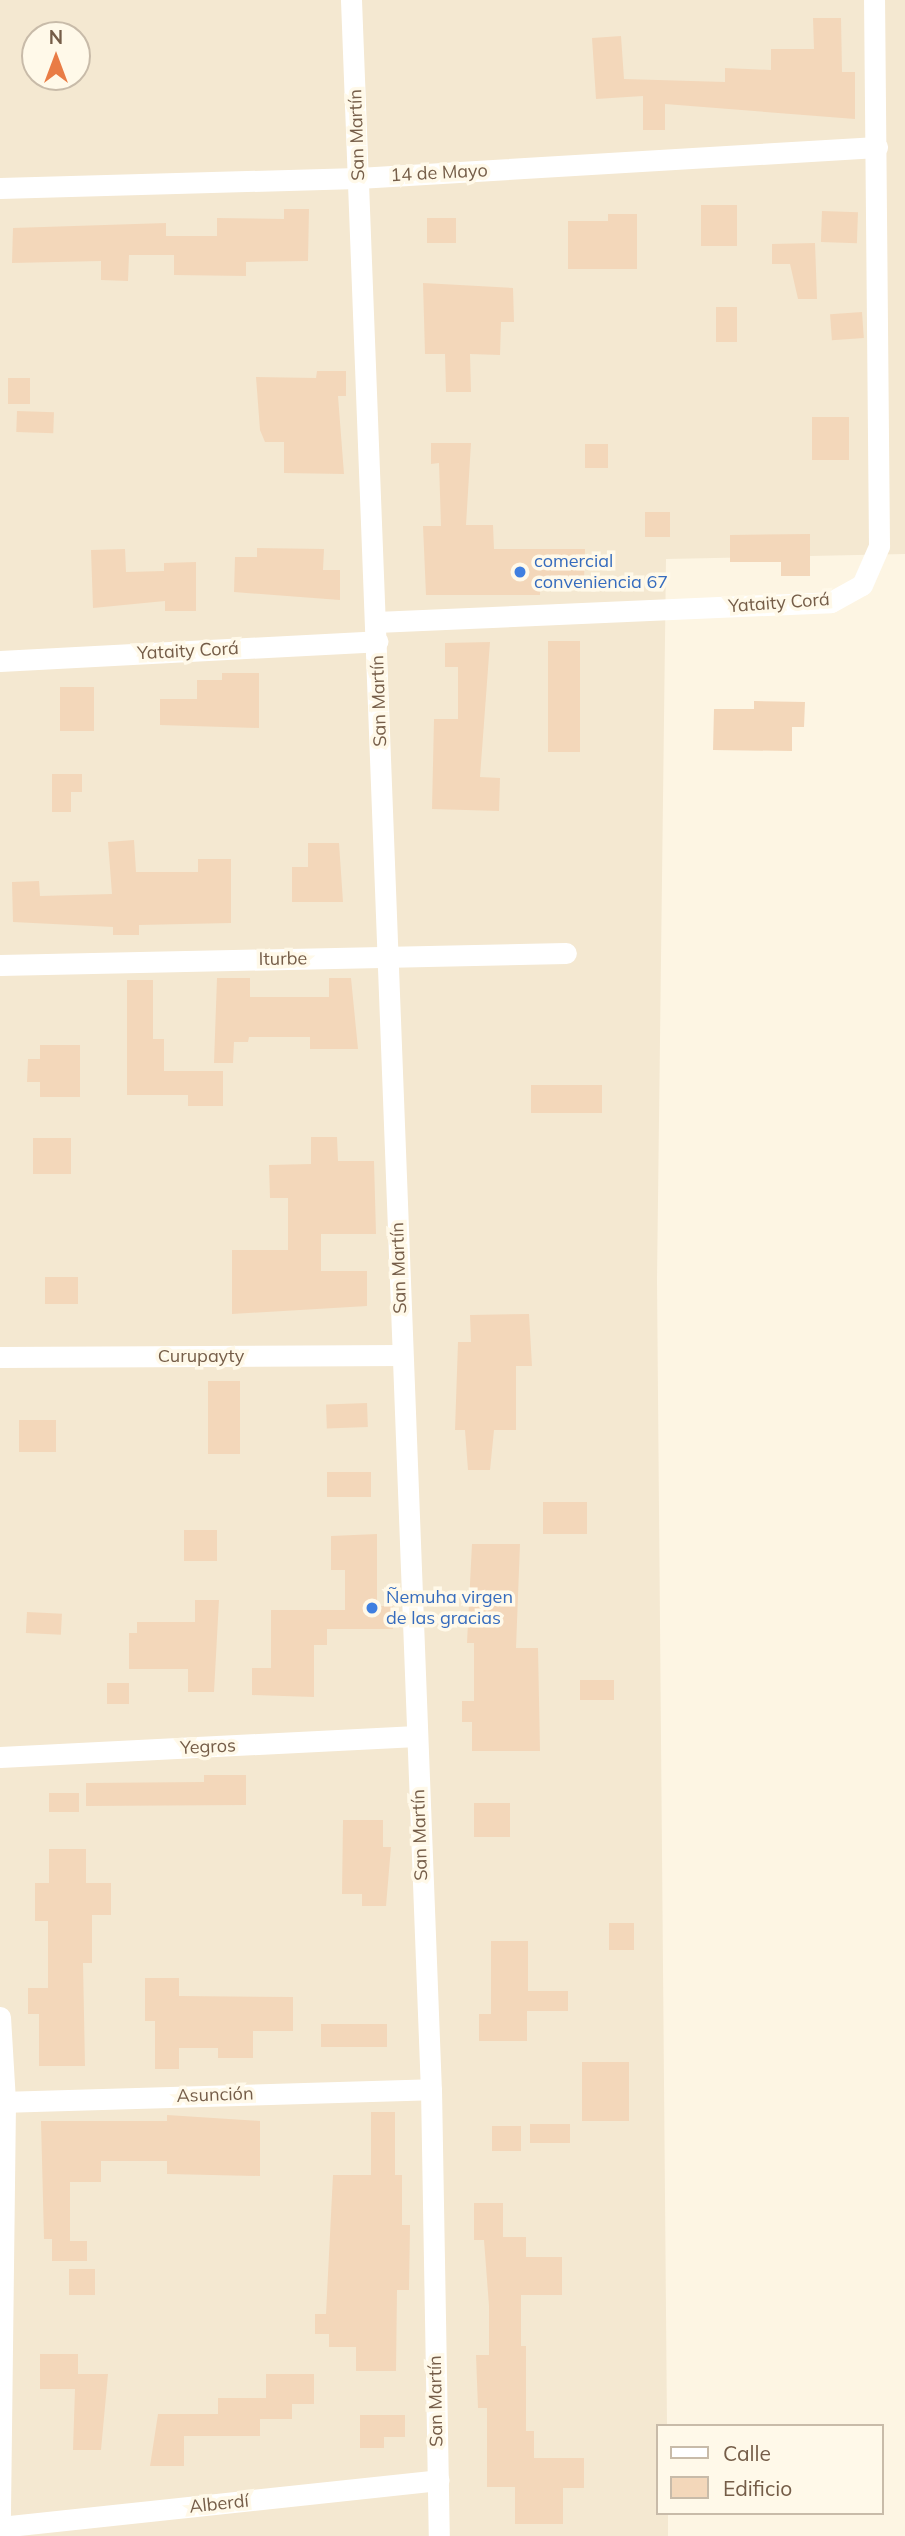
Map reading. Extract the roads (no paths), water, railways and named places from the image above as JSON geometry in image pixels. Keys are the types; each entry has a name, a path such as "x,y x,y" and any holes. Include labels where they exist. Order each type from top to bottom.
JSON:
{"street":[{"name":"San Martín","path":"351,0 431,2089 439,2536"},
{"name":"Yataity Corá","path":"0,661 376,632 831,602 862,585 879,546 874,0"},
{"name":"14 de Mayo","path":"0,188 358,177 877,147"},
{"name":"Iturbe","path":"0,965 566,953"},
{"name":"Curupayty","path":"0,1357 402,1355"},
{"name":"Yegros","path":"0,1757 416,1736"},
{"path":"0,2017 3,2102 0,2536"},
{"name":"Asunción","path":"3,2102 431,2089"},
{"name":"Alberdí","path":"0,2527 438,2480"}],"place":[{"name":"comercial conveniencia 67","path":"520,572"},
{"name":"Ñemuha virgen de las gracias","path":"372,1608"}]}
